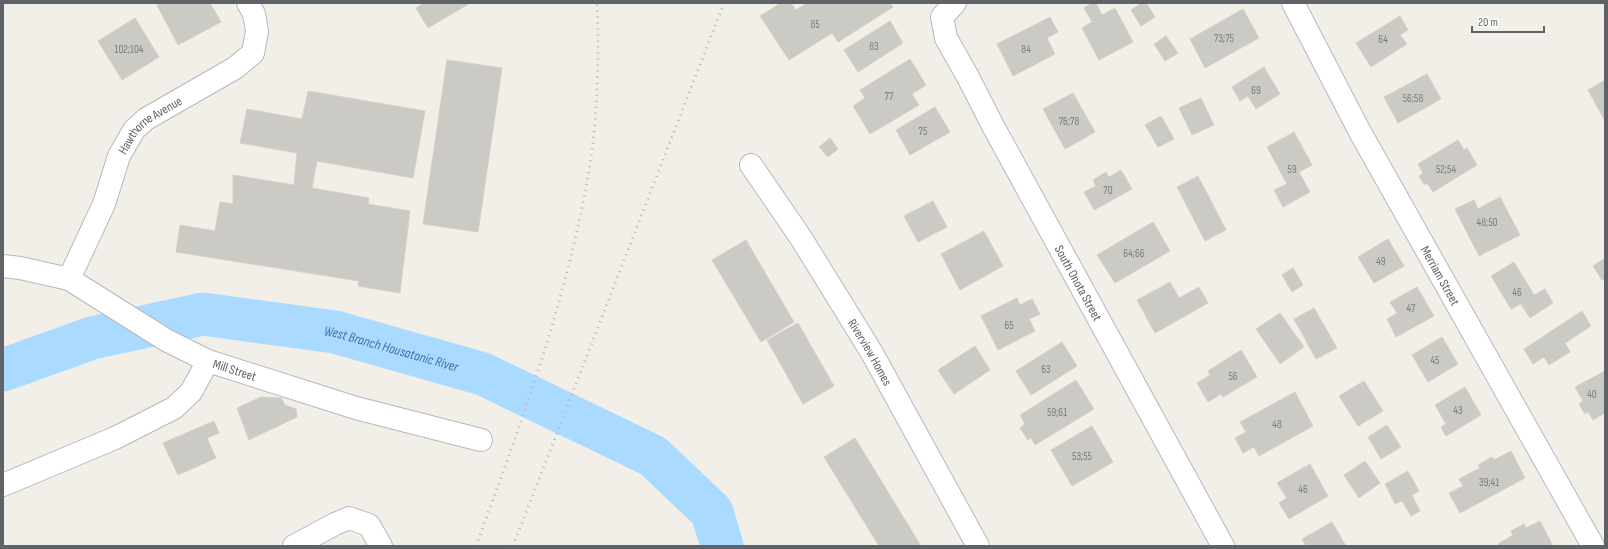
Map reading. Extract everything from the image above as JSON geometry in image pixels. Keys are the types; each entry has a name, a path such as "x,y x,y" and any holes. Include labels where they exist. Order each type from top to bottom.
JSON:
{"street":[{"name":"Hawthorne Avenue","path":"69,280 104,204 119,156 134,130 146,119 235,68 253,53 257,31 254,14 248,3"},
{"name":"Merriam Street","path":"1293,3 1360,132 1593,546"},
{"name":"South Onota Street","path":"948,10 946,38 1223,546"},
{"name":"Riverview Homes","path":"751,165 801,238 872,353 978,546"},
{"name":"Mill Street","path":"3,266 20,268 69,280 102,299 166,340 208,361 356,408 481,440"},
{"path":"3,485 115,438 174,408 191,392 208,361"},
{"path":"294,546 349,518 369,525 381,546"}],"building":[{"path":"160,3 210,3 221,22 178,45 157,5"},
{"path":"424,3 470,3 428,28 416,8"},
{"path":"781,3 791,3 796,10 807,3 890,3 893,7 838,42 832,33 789,60 760,16"},
{"path":"1092,3 1096,3 1102,15 1115,8 1133,42 1099,60 1082,28 1092,22 1084,8"},
{"path":"1142,3 1146,3 1155,17 1141,26 1131,10"},
{"path":"1243,9 1259,38 1205,68 1190,39"},
{"path":"1400,16 1408,30 1400,35 1407,44 1371,67 1356,43"},
{"path":"1050,17 1058,32 1047,38 1055,54 1013,76 997,44"},
{"path":"135,18 159,57 122,80 98,41"},
{"path":"890,21 903,43 858,72 844,50"},
{"path":"1166,36 1178,53 1165,61 1154,44"},
{"path":"910,59 926,85 912,94 919,105 870,134 853,106 865,98 860,90"},
{"path":"447,60 502,68 478,232 423,224"},
{"path":"1264,67 1280,94 1256,109 1248,96 1240,101 1232,87"},
{"path":"1427,74 1441,99 1398,123 1384,97"},
{"path":"1605,80 1605,121 1588,90"},
{"path":"308,91 425,111 413,178 317,161 312,188 369,198 368,204 410,211 400,293 358,286 359,281 176,252 180,225 215,231 220,202 233,204 233,175 294,185 297,153 240,143 247,109 302,119"},
{"path":"1073,93 1095,132 1065,149 1043,109"},
{"path":"1201,98 1214,125 1192,135 1179,108"},
{"path":"935,107 950,132 910,155 896,130"},
{"path":"1161,116 1174,139 1158,147 1145,125"},
{"path":"1294,132 1312,165 1299,172 1310,192 1283,207 1274,190 1287,184 1267,147"},
{"path":"830,138 838,149 828,157 819,147"},
{"path":"1458,140 1464,150 1467,148 1477,165 1433,192 1427,183 1424,185 1419,176 1423,173 1418,164"},
{"path":"1121,170 1132,189 1094,210 1084,192 1096,186 1093,180 1106,172 1109,177"},
{"path":"1198,176 1226,230 1205,241 1177,187"},
{"path":"1500,197 1520,235 1479,256 1455,209 1474,200 1478,209"},
{"path":"933,201 947,227 918,242 904,216"},
{"path":"1153,222 1170,251 1115,283 1097,255"},
{"path":"984,231 1003,266 960,290 941,254"},
{"path":"1388,239 1404,266 1374,283 1358,257"},
{"path":"746,240 794,322 761,342 712,260"},
{"path":"1605,258 1605,279 1602,280 1593,266"},
{"path":"1514,262 1534,295 1545,289 1553,303 1530,318 1521,304 1511,309 1491,276"},
{"path":"1293,268 1303,285 1292,292 1282,275"},
{"path":"1170,282 1179,298 1199,287 1208,303 1155,333 1137,300"},
{"path":"1417,287 1434,316 1396,337 1387,319 1397,313 1390,302"},
{"path":"1017,298 1020,305 1032,299 1040,314 1029,319 1035,331 998,350 981,316"},
{"path":"1314,308 1337,348 1316,359 1294,319"},
{"path":"1582,311 1591,326 1565,343 1570,352 1549,365 1544,357 1533,364 1524,349"},
{"path":"1280,313 1304,347 1280,364 1256,329"},
{"path":"798,323 834,386 803,404 767,340"},
{"path":"1442,337 1458,364 1428,382 1412,355"},
{"path":"1062,342 1077,366 1031,395 1016,371"},
{"path":"975,346 990,370 954,394 938,370"},
{"path":"1241,350 1257,377 1223,397 1221,394 1208,402 1197,383 1210,375 1208,371"},
{"path":"1605,371 1605,413 1593,420 1588,412 1585,414 1579,404 1583,401 1575,387"},
{"path":"1076,380 1094,409 1035,445 1031,438 1028,440 1020,428 1025,424 1020,415"},
{"path":"1364,381 1383,411 1358,426 1339,396"},
{"path":"1465,387 1481,415 1446,436 1441,427 1446,424 1435,405"},
{"path":"1295,392 1313,426 1259,456 1254,447 1243,453 1235,438 1246,432 1240,422"},
{"path":"261,397 281,398 285,405 296,409 297,417 249,440 237,408"},
{"path":"214,421 219,433 207,438 216,458 178,475 163,443"},
{"path":"1387,425 1401,447 1381,459 1368,437"},
{"path":"1092,426 1113,462 1072,486 1051,450"},
{"path":"855,438 921,546 879,546 824,457"},
{"path":"1511,451 1525,478 1460,513 1449,493 1463,486 1459,479 1480,468 1478,465 1492,457 1494,460"},
{"path":"1365,461 1380,483 1359,498 1344,475"},
{"path":"1310,464 1328,496 1289,519 1279,503 1287,498 1277,483"},
{"path":"1408,471 1419,491 1412,495 1420,511 1411,516 1402,501 1395,504 1385,484"},
{"path":"1540,521 1553,546 1499,546 1498,544 1513,535 1511,531 1524,524 1526,528"},
{"path":"1332,522 1346,546 1306,546 1302,539"}],"waterway":[{"name":"West Branch Housatonic River","path":"3,370 92,338 203,314 335,332 483,374 653,456 712,512 722,546"}],"railway":[{"path":"476,546 528,401 559,302 572,252 592,151 596,115 598,77 597,3"},
{"path":"513,546 724,3"}]}
